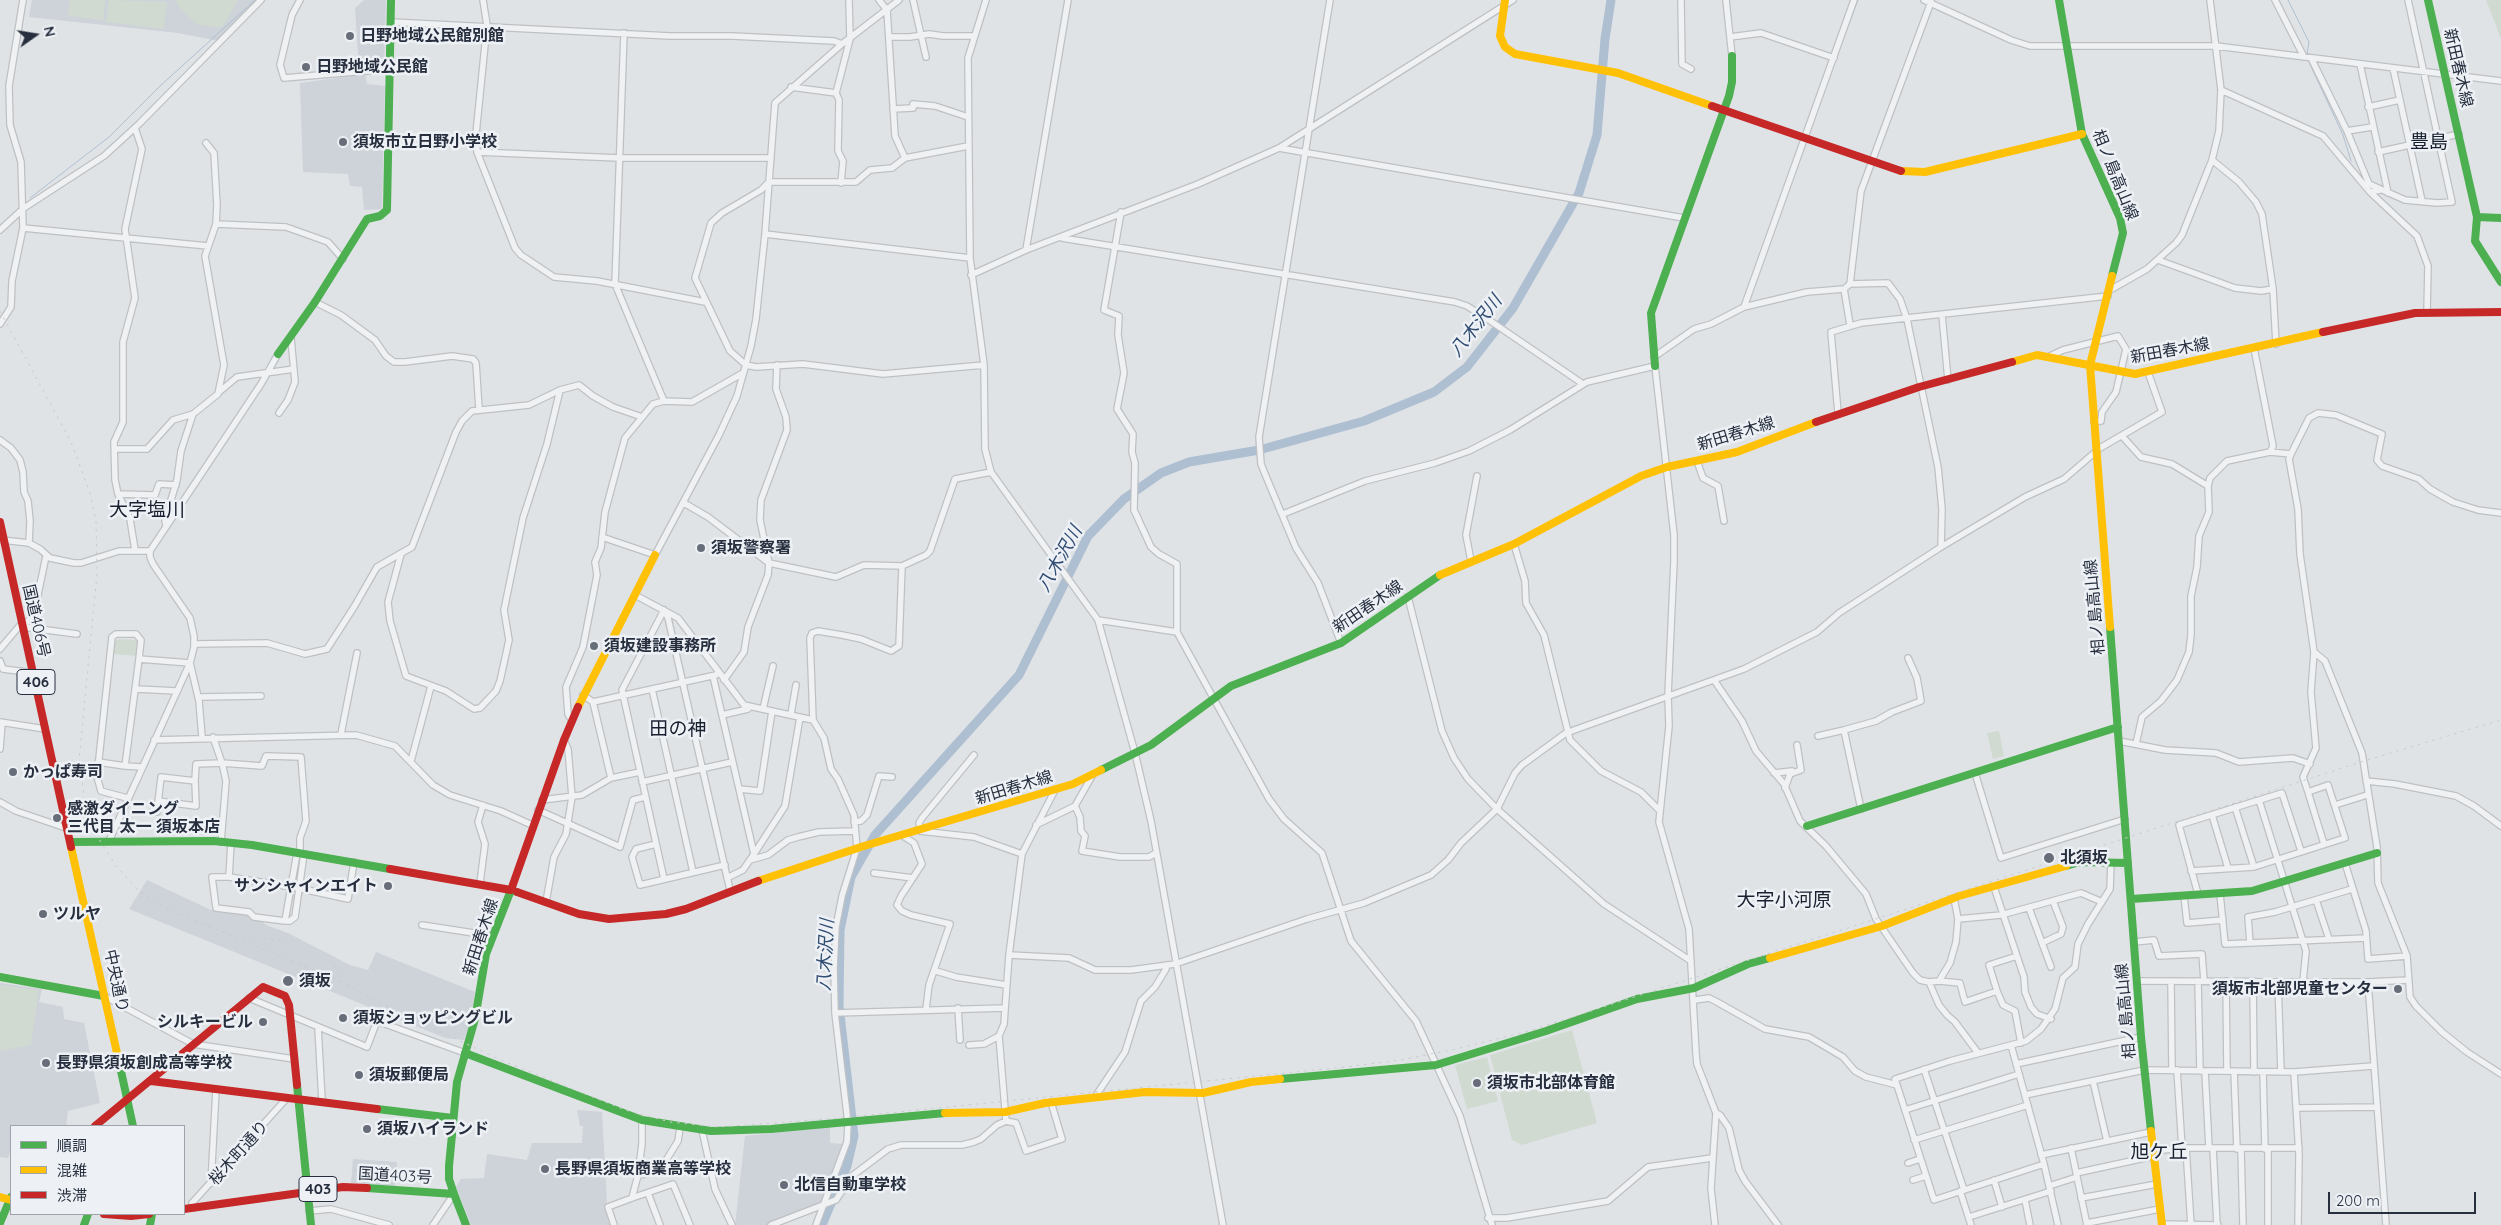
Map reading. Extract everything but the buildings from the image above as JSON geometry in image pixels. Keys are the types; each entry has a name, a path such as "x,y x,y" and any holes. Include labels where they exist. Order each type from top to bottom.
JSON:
{"main road":[{"path":"278,354 315,302 367,219 380,216 387,210 392,0"},
{"name":"相ノ島高山線","path":"2059,0 2076,109 2082,134 2123,226 2109,293 2094,342 2090,365 2141,1037 2162,1225"},
{"name":"新田春木線","path":"2428,0 2446,74 2476,217 2475,241 2501,282"},
{"path":"1505,2 1500,36 1508,50 1515,54 1618,73 1906,173 1925,172 2082,134"},
{"path":"1656,366 1651,313 1724,111 1732,82 1732,56"},
{"path":"2476,217 2501,218"},
{"name":"新田春木線","path":"454,1194 449,1179 449,1166 457,1082 475,1020 478,991 486,954 511,890 586,916 609,919 646,917 686,909 730,890 860,847 903,836 1055,790 1092,776 1151,745 1231,686 1341,643 1442,574 1514,544 1641,476 1668,467 1737,452 1838,414 1919,387 2037,355 2050,356 2120,372 2148,372 2382,318 2427,313 2501,312"},
{"name":"国道406号","path":"0,522 2,540 72,842"},
{"path":"72,842 231,843 480,883 511,890 532,825 583,695 655,555"},
{"path":"1807,826 2118,727"},
{"name":"中央通り","path":"72,842 133,1125"},
{"path":"2131,899 2252,891 2377,853"},
{"path":"464,1053 642,1120 680,1128 702,1130 740,1131 862,1122 971,1110 1005,1112 1050,1102 1144,1092 1198,1093 1252,1082 1436,1065 1546,1031 1637,999 1694,988 1748,964 1882,926 1954,898 2080,862 2128,863"},
{"path":"0,977 104,996"},
{"path":"95,1125 152,1081 193,1044 263,987 286,996 299,1098 311,1225"},
{"path":"152,1081 287,1098 322,1100 453,1118"},
{"name":"国道403号","path":"185,1209 308,1190 343,1187 454,1194 466,1225"},
{"path":"0,1197 10,1198 0,1223"},
{"path":"118,1215 140,1215"}],"street":[{"path":"0,324 11,307 12,281 23,228 24,208 20,162 10,125 9,86 23,0"},
{"path":"0,230 24,208 104,156 135,128 261,0"},
{"path":"300,0 292,15 280,66 284,78 390,69"},
{"path":"483,0 488,25 476,134 476,152 507,230 521,255 554,277 615,284 705,302"},
{"path":"841,183 843,161 838,151 839,100 836,93 850,39 849,0"},
{"path":"880,0 887,10 895,136 905,158"},
{"path":"602,537 655,555 719,435 737,396 756,319 765,234 775,103 842,44 899,0"},
{"path":"914,0 926,57"},
{"path":"986,0 968,58 970,258 984,365 985,450 991,472 1070,585 1098,620 1135,753 1156,853 1223,1225"},
{"path":"1026,250 1068,0"},
{"path":"1330,0 1259,437 1261,464 1296,548 1318,582 1341,643"},
{"path":"971,275 1026,250 1062,238 1121,212 1198,184 1279,148 1505,2 1513,0"},
{"path":"1681,0 1682,64 1691,69"},
{"path":"1726,0 1732,56"},
{"path":"1744,307 1854,0"},
{"path":"1924,0 2011,40 2030,46 2216,46 2501,81"},
{"path":"1838,414 1831,332 1850,325 2109,293 2147,270 2182,235 2212,160 2219,131 2221,90 2210,0"},
{"path":"2276,0 2304,57"},
{"path":"2311,58 2347,131 2368,184 2405,200 2452,202 2408,0"},
{"path":"1850,284 1861,191 1931,2"},
{"path":"391,22 834,41 842,44"},
{"path":"624,33 615,284 664,402"},
{"path":"1730,37 1762,33 1834,58"},
{"path":"889,37 921,35 974,36"},
{"path":"2360,64 2388,193"},
{"path":"2393,68 2422,201"},
{"path":"791,88 836,93"},
{"path":"2221,90 2322,136 2370,192 2416,236 2428,266 2427,313"},
{"path":"2368,107 2400,100"},
{"path":"893,109 913,108 913,104 920,104 935,106 968,117"},
{"path":"2347,131 2372,126"},
{"path":"135,128 141,140 142,150 128,212 125,237 135,298 123,342 124,415 120,432 114,442 115,480 118,494 130,519 135,550"},
{"path":"2378,152 2459,134"},
{"path":"206,143 214,153 217,183 216,224 205,256 224,365 218,394"},
{"path":"968,146 905,158 892,168 870,170 856,182 769,182 761,190 722,213 711,223 694,278 730,352 746,365 756,367 802,364 883,374 984,365"},
{"path":"1279,148 1684,218"},
{"path":"476,152 619,158 771,158"},
{"path":"2212,160 2239,182 2256,202 2262,214 2273,289 2276,344"},
{"path":"2370,192 2381,190"},
{"path":"1121,212 1104,310 1119,316 1118,335 1124,372 1117,409 1133,434 1132,452 1135,463 1134,510 1151,547 1177,564 1177,632 1269,799 1284,820 1322,853 1351,941 1416,1021 1460,1116 1488,1218 1492,1225"},
{"path":"216,224 286,227 328,242 342,259"},
{"path":"23,228 208,246"},
{"path":"765,234 970,258"},
{"path":"1062,238 1456,302 1467,306 1514,336 1583,384"},
{"path":"2158,260 2235,288 2260,291 2273,289"},
{"path":"1654,357 1694,329 1711,324 1744,307 1806,292 1844,289 1850,284 1888,283 1900,299 1907,319 1919,387 1938,467 1942,509 1941,547"},
{"path":"1844,289 1850,325"},
{"path":"315,302 341,314 375,340 386,356 394,362 452,356 472,359 476,363 479,409"},
{"path":"1942,315 1948,380"},
{"path":"2050,356 2063,350 2118,336 2126,349 2116,392 2102,412 2102,421 2094,422"},
{"path":"279,413 288,400 295,382 291,338"},
{"path":"2254,348 2273,446 2270,452"},
{"path":"109,841 190,663 194,644 190,618 153,564 150,551 269,372 278,354"},
{"path":"724,680 744,652 748,628 768,575 769,563 761,533 761,500 787,430 786,417 776,389 777,365"},
{"path":"1283,514 1365,481 1436,464 1469,451 1510,430 1583,384 1656,366 1668,467 1674,561 1668,695 1669,726 1659,810 1659,828 1689,929 1698,1064 1716,1113 1711,1188 1715,1225"},
{"path":"115,449 147,449 173,420 193,414 237,377 294,369"},
{"path":"1008,955 1069,958 1095,970 1131,970 1175,964 1340,908 1364,903 1430,875 1448,860 1461,843 1497,809 1515,773 1522,765 1566,733 1744,669 1817,632 1839,613 1941,547 2025,497 2064,479 2096,452 2162,412 2148,372"},
{"path":"572,721 568,714 566,687 583,647 597,576 595,562 601,548 616,463 625,438 653,404 692,402 743,373"},
{"path":"194,644 267,643 305,654 327,648 377,567 412,547 459,426 472,411 529,406 560,390 579,385 593,396 614,407 642,417"},
{"path":"401,554 389,592 390,621 406,676 446,691 474,709 480,708 496,691 500,681 510,640 504,610 523,518 550,434 560,390"},
{"path":"2324,844 2304,778 2316,748 2311,692 2314,652 2300,554 2298,509 2289,459 2309,418 2318,413 2342,417 2382,434 2377,460 2382,466 2419,479 2436,493 2453,502 2478,510 2501,513"},
{"path":"166,526 166,514 176,485 181,451 193,414"},
{"path":"2122,436 2141,457 2172,464 2208,486"},
{"path":"0,440 12,448 20,460 24,492 28,501 29,543"},
{"path":"2136,744 2142,718 2161,701 2177,680 2189,652 2191,596 2197,567 2199,536 2209,512 2208,486 2210,478 2227,461 2270,452 2291,454"},
{"path":"1697,461 1703,478 1718,486 1724,521"},
{"path":"684,502 708,517 769,563 831,577 864,565 902,566 926,555 930,551 955,479 991,472"},
{"path":"1471,561 1466,535 1477,476"},
{"path":"118,494 155,495 159,484 176,485"},
{"path":"2,540 29,543 40,549 46,556 65,562 81,563 106,554 135,550 150,551"},
{"path":"1514,544 1524,581 1526,603 1544,635 1566,733 1574,747 1601,771 1641,792 1659,810"},
{"path":"0,649 34,614 46,556"},
{"path":"816,1225 843,1156 848,1123 836,1013 836,927 842,896 860,847 854,831 850,805 831,768 824,738 813,720 810,638 812,633 818,631 861,639 891,651 899,646 902,566"},
{"path":"634,595 678,618 744,705 813,720"},
{"path":"1408,597 1442,731 1454,758 1468,779 1497,809 1604,904 1691,960"},
{"path":"664,610 668,618 730,890"},
{"path":"664,610 622,690 664,879"},
{"path":"1098,620 1177,632"},
{"path":"23,625 77,635"},
{"path":"125,766 137,688 139,637 136,634 114,634 109,659 97,777 101,791 127,798"},
{"path":"2314,652 2324,661 2362,753 2377,853 2378,883 2408,956 2410,997 2416,1006 2467,1052 2501,1074"},
{"path":"341,734 357,654"},
{"path":"1818,736 1876,721 1892,712 1921,701 1917,678 1908,658"},
{"path":"139,659 190,663"},
{"path":"0,661 3,668 34,673"},
{"path":"190,663 198,697 202,737"},
{"path":"763,709 773,666"},
{"path":"593,702 720,674"},
{"path":"713,676 754,854"},
{"path":"1714,680 1742,721 1756,750 1785,788 1796,814 1866,894 1882,926 1913,973 1920,980 1960,983 1965,1002 1997,991"},
{"path":"791,714 796,685"},
{"path":"411,762 431,686"},
{"path":"137,688 176,691"},
{"path":"652,689 693,872"},
{"path":"583,695 593,702 611,778"},
{"path":"198,697 261,696"},
{"path":"722,715 748,710 750,707"},
{"path":"738,790 760,791 772,711"},
{"path":"727,878 744,870 785,806 800,716"},
{"path":"0,749 1,722 46,729"},
{"path":"1844,730 1861,808"},
{"path":"154,740 202,737 356,735 395,746 433,785 450,795 483,805 532,825"},
{"path":"213,737 226,781 221,842"},
{"path":"546,902 554,857 566,834 572,797 568,749 564,740"},
{"path":"2119,741 2165,750 2216,753 2239,762 2294,758 2310,764"},
{"path":"1785,788 1790,774 1801,770 1797,745"},
{"path":"974,755 922,818 919,823 920,831 974,837 1022,854"},
{"path":"158,801 196,806 196,764 222,763 262,766 266,756 301,757 306,821 300,838 298,888 294,917 290,921 285,921 254,917 249,912 216,908 212,877 229,877 290,886 298,888 348,898 354,862"},
{"path":"98,762 142,767"},
{"path":"642,782 732,762"},
{"path":"1774,773 1791,770 1794,772"},
{"path":"542,800 572,797 582,794 611,778 640,772"},
{"path":"1975,773 2001,858 2125,819"},
{"path":"854,822 861,821 867,815 879,776 892,777"},
{"path":"1036,826 1075,806 1092,776"},
{"path":"157,812 161,777 195,781"},
{"path":"2366,782 2395,784 2456,796 2474,806 2501,826"},
{"path":"2192,870 2254,866 2346,838 2328,785 2308,792"},
{"path":"1006,1121 999,1036 1004,1024 1008,955 1022,854 1055,790"},
{"path":"2198,894 2179,825 2282,793 2301,851"},
{"path":"2335,805 2368,795"},
{"path":"538,810 620,847 633,800 645,797"},
{"path":"2258,800 2306,951 2303,981"},
{"path":"0,802 16,811 69,829"},
{"path":"480,883 485,844 478,822 483,805"},
{"path":"1075,806 1080,817 1081,831 1085,836 1082,851 1120,857 1149,857 1156,853"},
{"path":"2234,807 2254,866"},
{"path":"2212,815 2228,868"},
{"path":"750,860 768,855 788,840 798,837 819,832 854,831"},
{"path":"903,836 914,843 922,864 897,905 902,911 950,924 936,971 929,985 926,1009"},
{"path":"229,877 231,843"},
{"path":"656,844 636,849 632,857 640,885 725,864"},
{"path":"285,921 290,886 300,854"},
{"path":"2044,1164 1934,1200 1895,1078 2021,1043 2033,1036 2050,1019 2063,978 2075,967 2078,944 2110,888 2110,862"},
{"path":"2345,863 2366,931 2368,959 2408,956"},
{"path":"874,873 913,878"},
{"path":"1994,887 2024,977 2025,992 2031,1007 2037,1014 2050,1019"},
{"path":"2250,943 2248,917 2292,907 2352,889"},
{"path":"1958,919 2003,914 2081,893 2102,902"},
{"path":"2220,894 2225,944 2366,938"},
{"path":"2184,896 2187,923 2223,920"},
{"path":"1939,981 1950,963 1956,942 1958,919 1954,898"},
{"path":"2316,900 2329,939"},
{"path":"2042,943 2061,934 2063,927 2054,901"},
{"path":"2029,908 2051,967"},
{"path":"422,925 494,936"},
{"path":"2134,942 2154,940 2159,956 2202,954 2202,1071 2217,1225 2162,1225"},
{"path":"2017,956 1989,965 2003,1005 2015,1010 2021,1043"},
{"path":"1095,1097 1125,1052 1141,1001 1155,987 1166,969 1166,965"},
{"path":"936,971 956,977 1006,985"},
{"path":"2137,981 2368,982 2409,980"},
{"path":"2171,981 2175,1070 2191,1225"},
{"path":"2226,981 2227,1071"},
{"path":"2253,981 2254,1072"},
{"path":"1930,982 1939,1005 1955,1022 1978,1054"},
{"path":"2278,982 2281,1072"},
{"path":"2368,982 2386,1225"},
{"path":"104,996 193,1044 294,1059"},
{"path":"249,998 367,1047 377,1021 464,1053"},
{"path":"1695,1000 1709,998 1765,1029 1808,1037 1843,1057 1855,1071 1866,1077 1897,1085"},
{"path":"958,1008 960,1040"},
{"path":"836,1013 1005,1008"},
{"path":"318,1027 322,1100"},
{"path":"970,1045 984,1044 999,1036"},
{"path":"2016,1064 2141,1037"},
{"path":"2011,1045 2044,1164 2058,1225"},
{"path":"2025,1095 2144,1070 2294,1072 2373,1066"},
{"path":"1924,1069 1971,1225"},
{"path":"2234,1071 2243,1225"},
{"path":"2263,1072 2268,1225"},
{"path":"2294,1072 2298,1148 2298,1225"},
{"path":"1905,1110 2019,1074"},
{"path":"2093,1081 2107,1141"},
{"path":"211,1183 216,1090"},
{"name":"桜木町通り","path":"193,1208 192,1203 287,1098"},
{"path":"771,1225 836,1200 852,1176 888,1149 901,1145 962,1145 974,1142 986,1135 997,1125 1006,1121 1014,1121 1016,1123 1026,1151 1062,1139 1050,1102"},
{"path":"1914,1140 2028,1105"},
{"path":"2296,1108 2377,1107"},
{"path":"1716,1113 1720,1114 1729,1128 1739,1170 1778,1225"},
{"path":"632,1198 638,1175 642,1144 642,1120"},
{"path":"638,1175 647,1174 665,1162 678,1141 680,1128"},
{"path":"702,1130 715,1189 732,1225"},
{"path":"2041,1155 2151,1132"},
{"path":"2071,1148 2087,1224 2160,1209"},
{"path":"1969,1218 2025,1200 2077,1175 2154,1154 2184,1148 2298,1148"},
{"path":"1488,1218 1507,1218 1608,1201 1648,1167 1712,1158"},
{"path":"1908,1163 1920,1159"},
{"path":"1913,1180 1926,1176"},
{"path":"1994,1180 2002,1207"},
{"path":"614,1225 608,1207 673,1184 690,1225"},
{"path":"2081,1198 2157,1184"},
{"path":"648,1193 660,1225"},
{"path":"434,1225 454,1194"},
{"path":"2025,1200 2030,1225"},
{"path":"309,1211 331,1209 389,1225"}],"shaded area":[{"path":"32,0 257,0 219,41 178,33 29,17"},
{"path":"70,0 105,0 103,20 68,16"},
{"path":"109,0 167,2 164,29 106,22"},
{"path":"175,0 238,0 223,26 218,28 197,24 181,10"},
{"path":"364,0 386,0 384,67 359,70 355,8"},
{"path":"2486,0 2501,0 2501,39"},
{"name":"須坂市立日野小学校","path":"365,74 367,84 385,86 382,209 364,210 362,187 350,186 348,174 303,172 300,83"},
{"path":"119,639 139,640 139,656 113,654 115,641"},
{"path":"1999,731 2004,756 1993,759 1987,733"},
{"path":"147,880 211,910 253,914 266,925 288,933 350,965 368,970 376,952 475,992 470,1023 464,1040 445,1038 129,909"},
{"name":"長野県須坂創成高等学校","path":"0,983 42,989 39,1002 63,1007 64,1019 84,1023 100,1103 68,1111 66,1125 10,1125 10,1152 8,1158 0,1157"},
{"path":"0,985 39,990 31,1045 0,1051"},
{"path":"1572,1030 1597,1123 1522,1145 1512,1140 1490,1055"},
{"name":"須坂市北部体育館","path":"1487,1057 1498,1101 1467,1109 1455,1065"},
{"name":"長野県須坂商業高等学校","path":"577,1110 602,1112 607,1202 605,1207 610,1225 471,1225 456,1187 461,1179 484,1178 487,1154 527,1160 532,1143 582,1143 583,1126 580,1126"},
{"name":"北信自動車学校","path":"830,1127 830,1143 843,1144 822,1203 766,1225 735,1225 745,1136"},
{"path":"353,1159 397,1162 395,1186 351,1183"}],"waterway":[{"path":"30,198 109,137 160,86 255,0"},
{"name":"八木沢川","path":"822,1225 847,1166 854,1136 839,1006 840,930 851,877 875,835 1019,675 1088,536 1124,499 1161,473 1189,462 1259,450 1364,421 1434,392 1467,367 1513,308 1579,193 1597,135 1605,39 1611,0"},
{"path":"1839,50 1858,0"},
{"path":"2288,0 2309,42 2307,54"},
{"path":"2308,60 2343,135 2351,161"},
{"path":"1813,123 1831,73"}],"railway":[{"path":"0,311 71,442 90,493 96,520 97,574 79,760 90,819 100,841 116,866 138,890 165,908 340,981 394,1010 503,1061 625,1110 670,1122 718,1127 828,1119 1345,1067 1401,1060 1456,1049 1529,1031 2364,761 2501,720"},
{"path":"264,938 284,942"},
{"path":"334,966 343,973"}],"traffic: fast":[{"path":"278,354 315,302 367,219 380,216 387,210 391,0"},
{"path":"2059,0 2082,134 2120,218 2123,233 2112,276"},
{"path":"2428,0 2477,217 2475,241 2501,282"},
{"path":"1655,366 1651,313 1729,96 1732,82 1732,56"},
{"path":"2477,217 2501,218"},
{"path":"1101,770 1151,745 1231,686 1341,643 1440,575"},
{"path":"2110,627 2141,1037 2151,1131"},
{"path":"1807,826 2118,727"},
{"path":"71,842 214,841 252,845 390,869"},
{"path":"2131,899 2252,891 2377,853"},
{"path":"2066,866 2080,862 2128,863"},
{"path":"454,1194 449,1179 449,1166 457,1082 475,1019 486,954 511,890 517,892"},
{"path":"1280,1079 1436,1065 1546,1031 1637,999 1694,988 1748,964 1770,958"},
{"path":"0,977 104,996"},
{"path":"465,1053 642,1120 711,1131 771,1129 945,1113"},
{"path":"119,1062 133,1125"},
{"path":"297,1085 311,1225"},
{"path":"377,1109 453,1118"},
{"path":"367,1188 454,1194 466,1225"},
{"path":"0,1223 10,1199"},
{"path":"84,1225 88,1215"},
{"path":"150,1225 152,1215"}],"traffic: slow":[{"path":"1505,0 1500,36 1505,47 1515,54 1618,73 1712,106"},
{"path":"1901,171 1925,172 2082,134"},
{"path":"2110,627 2090,365 2112,276"},
{"path":"2012,362 2037,355 2135,374 2323,332"},
{"path":"1440,575 1514,544 1641,476 1667,467 1737,452 1816,422"},
{"path":"578,707 655,555"},
{"path":"758,881 864,846 1073,784 1101,770"},
{"path":"71,847 119,1062"},
{"path":"1770,958 1882,926 1959,896 2066,866"},
{"path":"945,1113 1005,1112 1045,1103 1145,1092 1203,1093 1251,1082 1280,1079"},
{"path":"2151,1131 2162,1225"},
{"path":"0,1197 10,1200"}],"traffic: jam":[{"path":"1712,106 1901,171"},
{"path":"2323,332 2415,313 2501,312"},
{"path":"1816,422 1919,387 2012,362"},
{"path":"0,522 71,847"},
{"path":"390,869 511,890 564,740 578,707"},
{"path":"517,892 579,914 609,919 666,914 686,909 758,881"},
{"path":"96,1125 263,987 285,996 289,1005 297,1085"},
{"path":"151,1081 377,1109"},
{"path":"185,1209 343,1187 367,1188"},
{"path":"118,1215 140,1215"}],"place":[{"name":"日野地域公民館別館","path":"350,36"},
{"name":"日野地域公民館","path":"306,67"},
{"name":"須坂市立日野小学校","path":"343,142"},
{"name":"須坂警察署","path":"701,548"},
{"name":"須坂建設事務所","path":"594,646"},
{"name":"かっぱ寿司","path":"13,772"},
{"name":"感激ダイニング 三代目 太一 須坂本店","path":"57,818"},
{"name":"北須坂","path":"2049,858"},
{"name":"サンシャインエイト","path":"388,886"},
{"name":"ツルヤ","path":"43,914"},
{"name":"須坂","path":"288,981"},
{"name":"須坂市北部児童センター","path":"2398,989"},
{"name":"須坂ショッピングビル","path":"343,1018"},
{"name":"シルキービル","path":"263,1022"},
{"name":"長野県須坂創成高等学校","path":"46,1063"},
{"name":"須坂郵便局","path":"359,1075"},
{"name":"須坂市北部体育館","path":"1477,1083"},
{"name":"須坂ハイランド","path":"367,1129"},
{"name":"長野県須坂商業高等学校","path":"545,1169"},
{"name":"北信自動車学校","path":"784,1185"}],"district":[{"name":"豊島","path":"2429,142"},
{"name":"大字塩川","path":"147,510"},
{"name":"田の神","path":"678,729"},
{"name":"大字小河原","path":"1784,900"},
{"name":"旭ケ丘","path":"2159,1152"}]}
